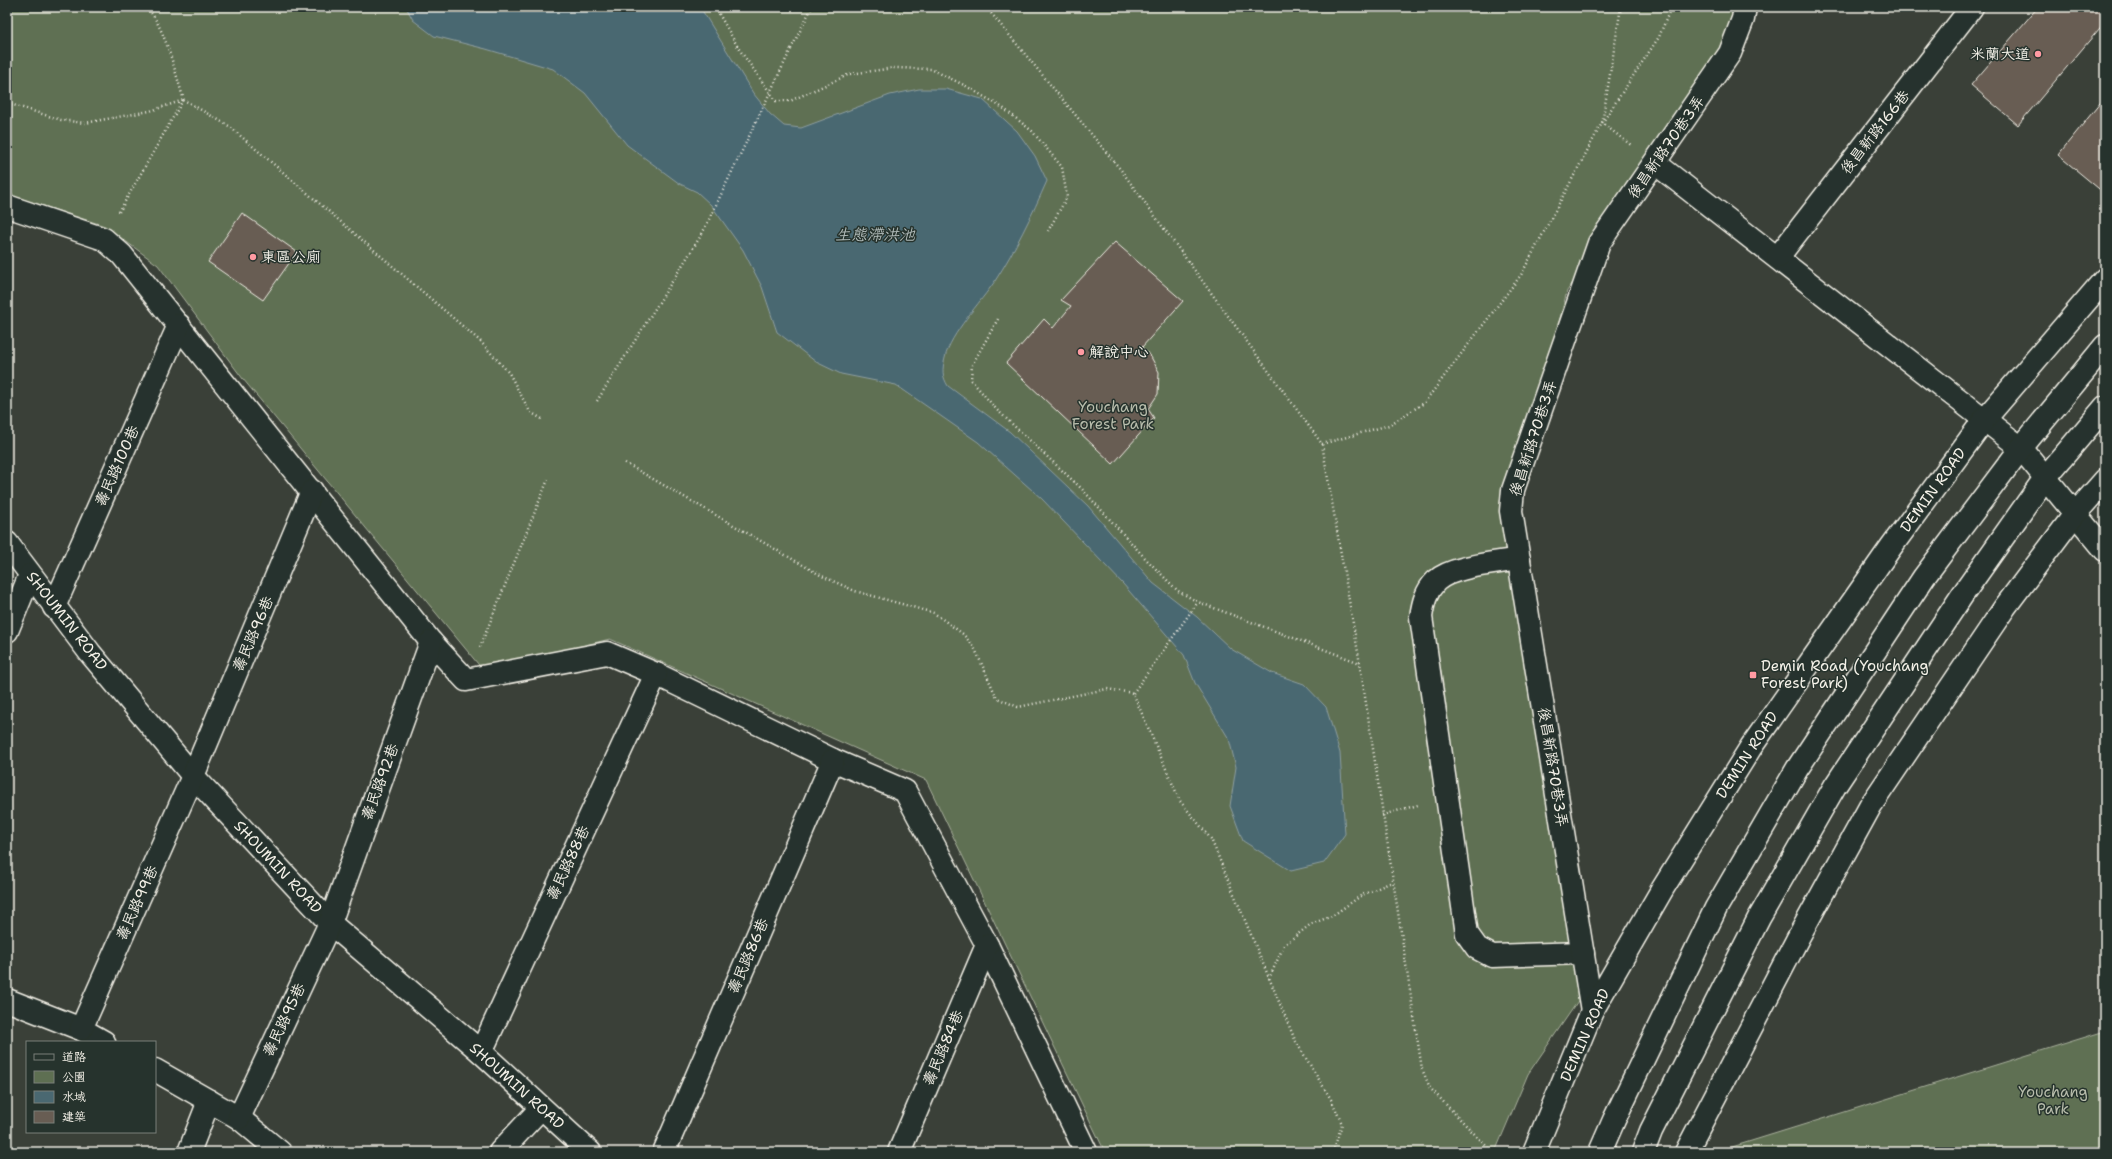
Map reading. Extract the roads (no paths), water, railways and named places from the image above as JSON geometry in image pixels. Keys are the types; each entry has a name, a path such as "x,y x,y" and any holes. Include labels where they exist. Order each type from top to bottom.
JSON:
{"street":[{"name":"後昌新路70巷3弄","path":"1592,1011 1520,559 1511,511 1513,490 1599,244 1730,53 1743,19 1745,7"},
{"name":"後昌新路166巷","path":"1778,257 1972,7"},
{"path":"1655,163 1778,257 2021,448 2105,550"},
{"path":"7,206 104,239 122,255 312,491 431,642 466,680 607,653 656,674 833,760 905,791 987,945 1083,1150"},
{"name":"DEMIN ROAD","path":"1534,1152 1592,1011 1663,888 1751,747 1887,554 1984,420 2105,279"},
{"name":"壽民路100巷","path":"54,607 179,325"},
{"path":"1600,1152 1716,908 1796,769 1924,577 2021,448 2105,346"},
{"path":"1643,1152 1651,1131 1759,918 1835,786 1963,594 2045,478 2105,407"},
{"path":"1686,1152 1799,936 1871,805 2005,608 2075,514 2105,480"},
{"name":"壽民路96巷","path":"193,776 312,491"},
{"name":"SHOUMIN ROAD","path":"7,543 54,607 193,776 330,923 481,1052 590,1152"},
{"path":"1520,559 1454,571 1437,580 1425,597 1421,617 1467,934 1478,948 1492,956 1583,953"},
{"path":"7,631 30,575"},
{"name":"壽民路92巷","path":"330,923 431,642"},
{"name":"壽民路88巷","path":"481,1052 656,674"},
{"name":"壽民路86巷","path":"664,1152 833,760"},
{"name":"壽民路99巷","path":"81,1029 193,776"},
{"name":"壽民路95巷","path":"239,1118 330,923"},
{"name":"壽民路84巷","path":"899,1152 987,945"},
{"path":"7,1000 81,1029 102,1041"},
{"path":"156,1071 239,1118 280,1152"},
{"path":"189,1152 209,1100"},
{"path":"500,1152 541,1108"}],"water":[{"name":"生態滯洪池","path":"406,7 700,7 753,93 770,114 784,126 801,128 890,95 919,89 946,89 982,99 1017,131 1035,156 1047,181 1023,232 995,281 953,339 944,362 943,373 945,379 948,386 1010,432 1088,506 1153,583 1197,617 1231,649 1272,673 1304,684 1326,707 1340,753 1345,834 1324,863 1291,871 1243,841 1230,806 1236,767 1229,739 1195,683 1184,655 1123,584 1042,499 978,442 896,385 841,374 816,362 777,332 762,287 743,250 711,205 697,192 680,184 627,145 585,93 553,69 486,49 434,36 413,20"}],"place":[{"name":"米蘭大道","path":"2038,54"},
{"name":"東區公廁","path":"253,257"},
{"name":"解說中心","path":"1081,352"},
{"name":"Demin Road (Youchang Forest Park)","path":"1753,675"}],"park label":[{"name":"Youchang Forest Park","path":"1113,416"},
{"name":"Youchang Park","path":"2053,1100"}]}
